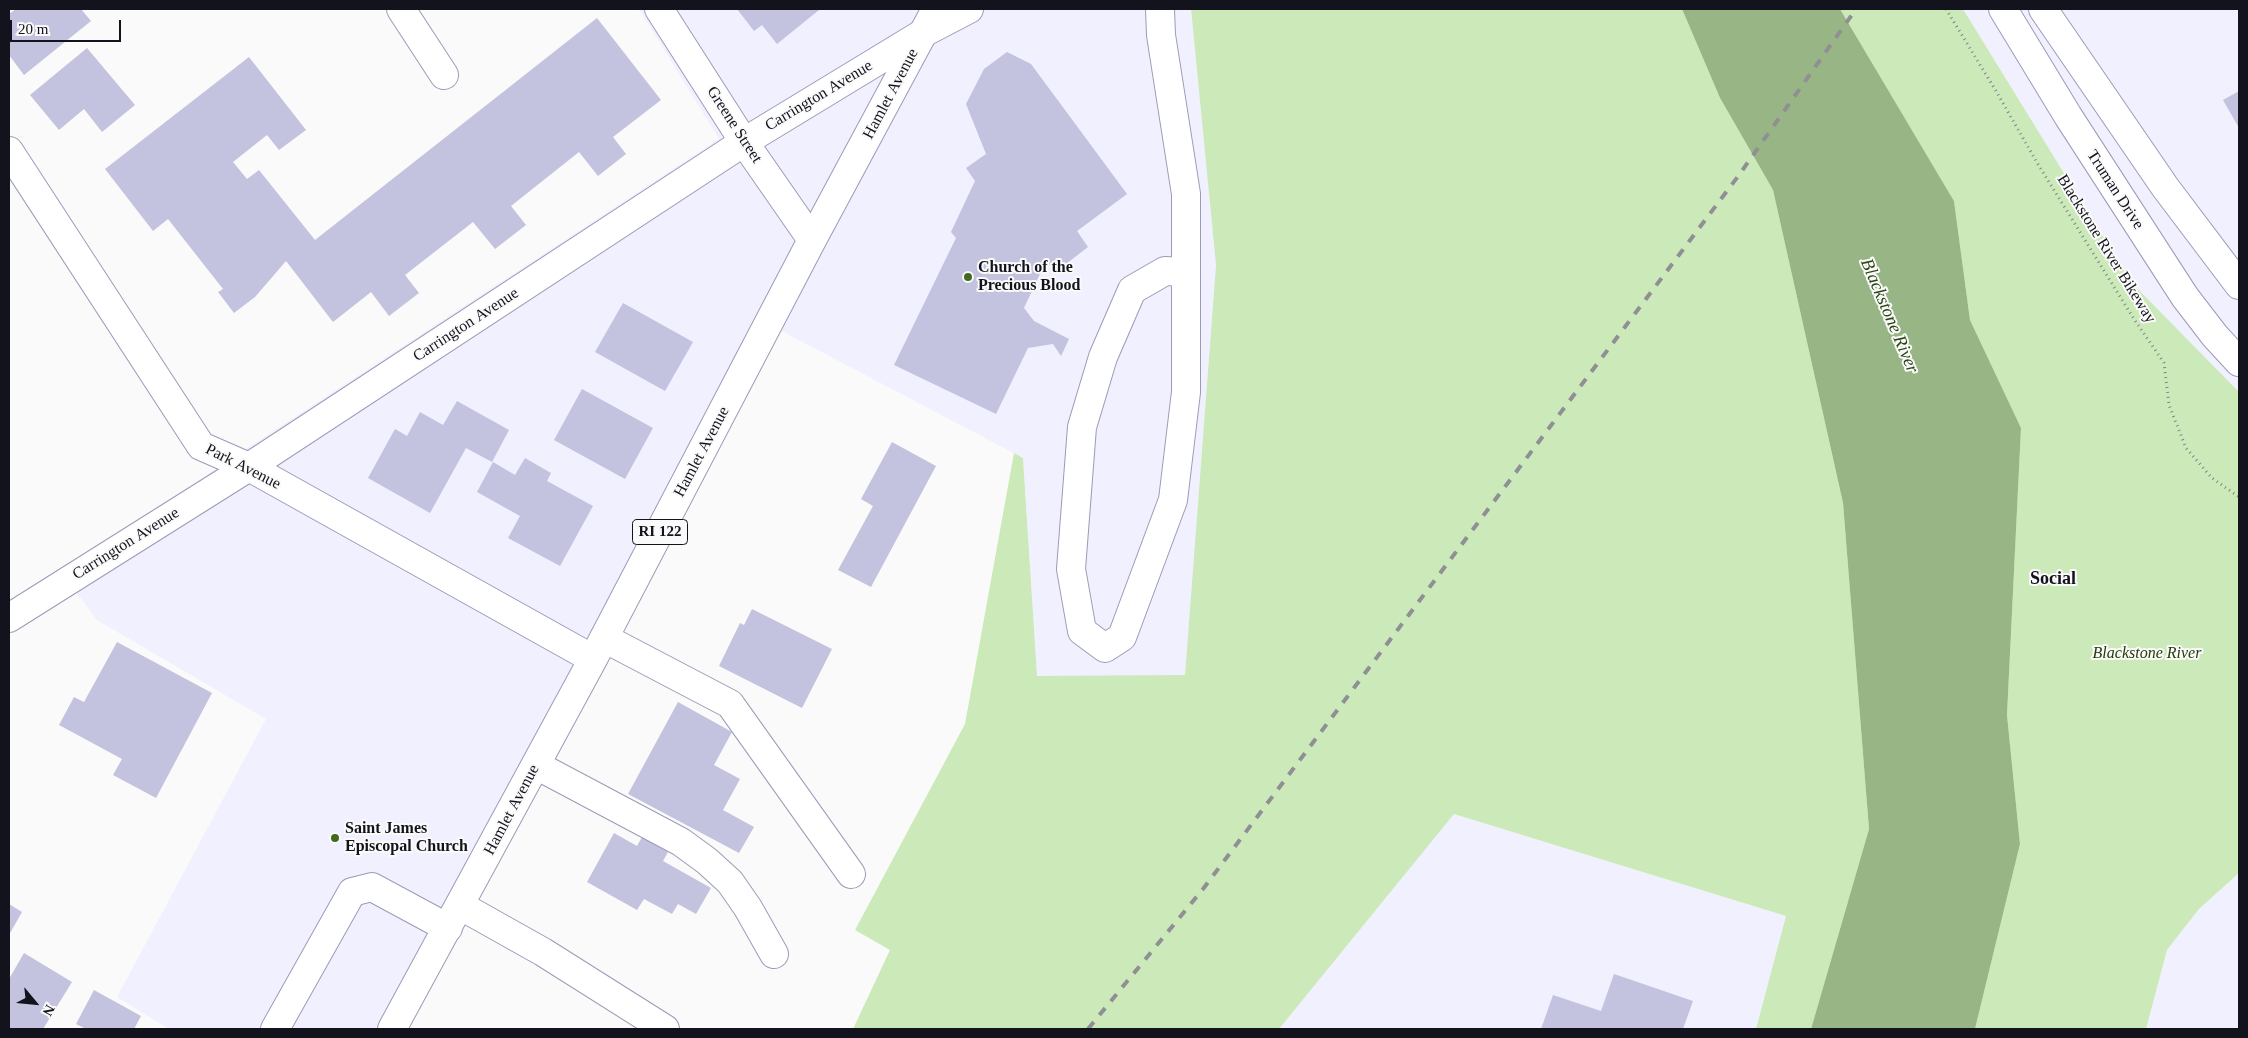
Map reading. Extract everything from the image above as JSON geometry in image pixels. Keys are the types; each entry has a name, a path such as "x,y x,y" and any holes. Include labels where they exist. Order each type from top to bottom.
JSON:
{"main road":[{"path":"401,9 444,75"},
{"name":"Greene Street","path":"659,9 744,142 812,240"},
{"name":"Carrington Avenue","path":"9,618 249,467 930,20 969,9"},
{"path":"1160,9 1161,35 1186,194 1176,272 1186,392 1173,500 1122,637 1105,648 1082,631 1071,569 1082,428 1103,357 1132,290 1176,272"},
{"name":"Truman Drive","path":"2003,9 2068,116 2185,297 2214,336 2239,362"},
{"path":"2043,9 2165,187 2239,284"},
{"name":"Hamlet Avenue","path":"392,1029 599,649 812,240 930,20"},
{"name":"Park Avenue","path":"9,151 201,446 249,467 599,649 730,704 851,874"},
{"path":"536,765 681,842 707,861 730,882 748,908 774,954"},
{"path":"275,1029 352,892 372,887 543,952 665,1029"}],"path":[{"name":"Blackstone River Bikeway","path":"1946,9 1996,91 2038,166 2132,316 2164,363 2169,405 2186,448 2212,478 2239,497"}],"shaded area":[{"path":"639,9 1191,9 1216,265 1185,676 1037,676 1023,458 759,319 380,1029 169,1029 117,997 266,719 97,620 63,575 211,472 719,139"},
{"path":"1963,9 2239,9 2239,392 2131,282"},
{"path":"1454,814 1786,916 1756,1029 1279,1029"},
{"path":"2239,873 2239,1029 2146,1029 2167,950 2199,909"}],"green space":[{"path":"1191,9 1682,9 1720,98 1773,190 1843,503 1869,829 1811,1029 1756,1029 1786,916 1454,814 1279,1029 853,1029 890,950 855,930 965,724 1014,453 1023,458 1037,676 1185,675 1216,265"},
{"name":"Blackstone River","path":"1840,9 1963,9 2131,282 2239,392 2239,873 2199,909 2167,950 2146,1029 1975,1029 2020,844 2007,715 2021,428 1970,320 1954,201"}],"water":[{"name":"Blackstone River","path":"1682,9 1840,9 1954,201 1970,320 2021,428 2007,715 2020,844 1975,1029 1811,1029 1869,829 1843,503 1773,190 1720,98"}],"building":[{"path":"16,9 81,9 91,21 24,75 9,55 9,14"},
{"path":"737,9 819,10 777,44 762,25 754,31"},
{"path":"597,18 661,100 613,137 626,154 598,176 579,152 511,206 526,225 495,249 473,222 405,275 419,293 389,316 371,292 333,322 286,261 255,297 234,313 218,292 223,289 168,219 153,231 105,169 249,57 306,130 279,150 267,135 233,162 247,179 259,170 315,240"},
{"path":"87,48 135,105 102,132 84,109 59,130 30,95"},
{"path":"1007,52 1031,64 1127,194 1077,231 1088,247 1058,270 1045,263 1024,308 1034,321 1069,339 1061,356 1053,344 1028,348 996,414 894,365 956,238 951,232 975,181 966,168 986,154 966,104 984,69"},
{"path":"2239,91 2239,128 2223,100"},
{"path":"623,303 693,342 665,391 595,352"},
{"path":"582,389 653,428 625,479 554,440"},
{"path":"457,401 509,430 492,462 466,448 430,513 368,478 395,429 407,436 420,412 443,425"},
{"path":"892,442 936,466 871,587 838,570 873,506 861,499"},
{"path":"525,458 551,473 547,481 593,506 560,566 508,538 520,516 477,492 493,462 515,475"},
{"path":"752,609 832,649 802,708 719,666 740,623 744,625"},
{"path":"117,642 212,693 156,798 113,775 122,759 59,725 74,697 84,702"},
{"path":"678,702 732,732 714,765 740,779 723,810 754,827 739,853 628,794"},
{"path":"614,833 637,846 642,837 668,852 663,861 711,888 696,914 678,904 672,914 644,899 637,910 587,882"},
{"path":"9,904 22,912 9,935"},
{"path":"24,953 72,982 43,1029 9,1029 9,979"},
{"path":"1614,974 1693,1001 1683,1029 1541,1029 1553,995 1601,1011"},
{"path":"94,990 141,1016 134,1029 86,1029 76,1024"}],"railway":[{"path":"1088,1029 1203,889 1739,175 1856,9"}],"place":[{"name":"Church of the Precious Blood","path":"968,277"},
{"name":"Saint James Episcopal Church","path":"335,838"}],"district":[{"name":"Social","path":"2053,579"}]}
